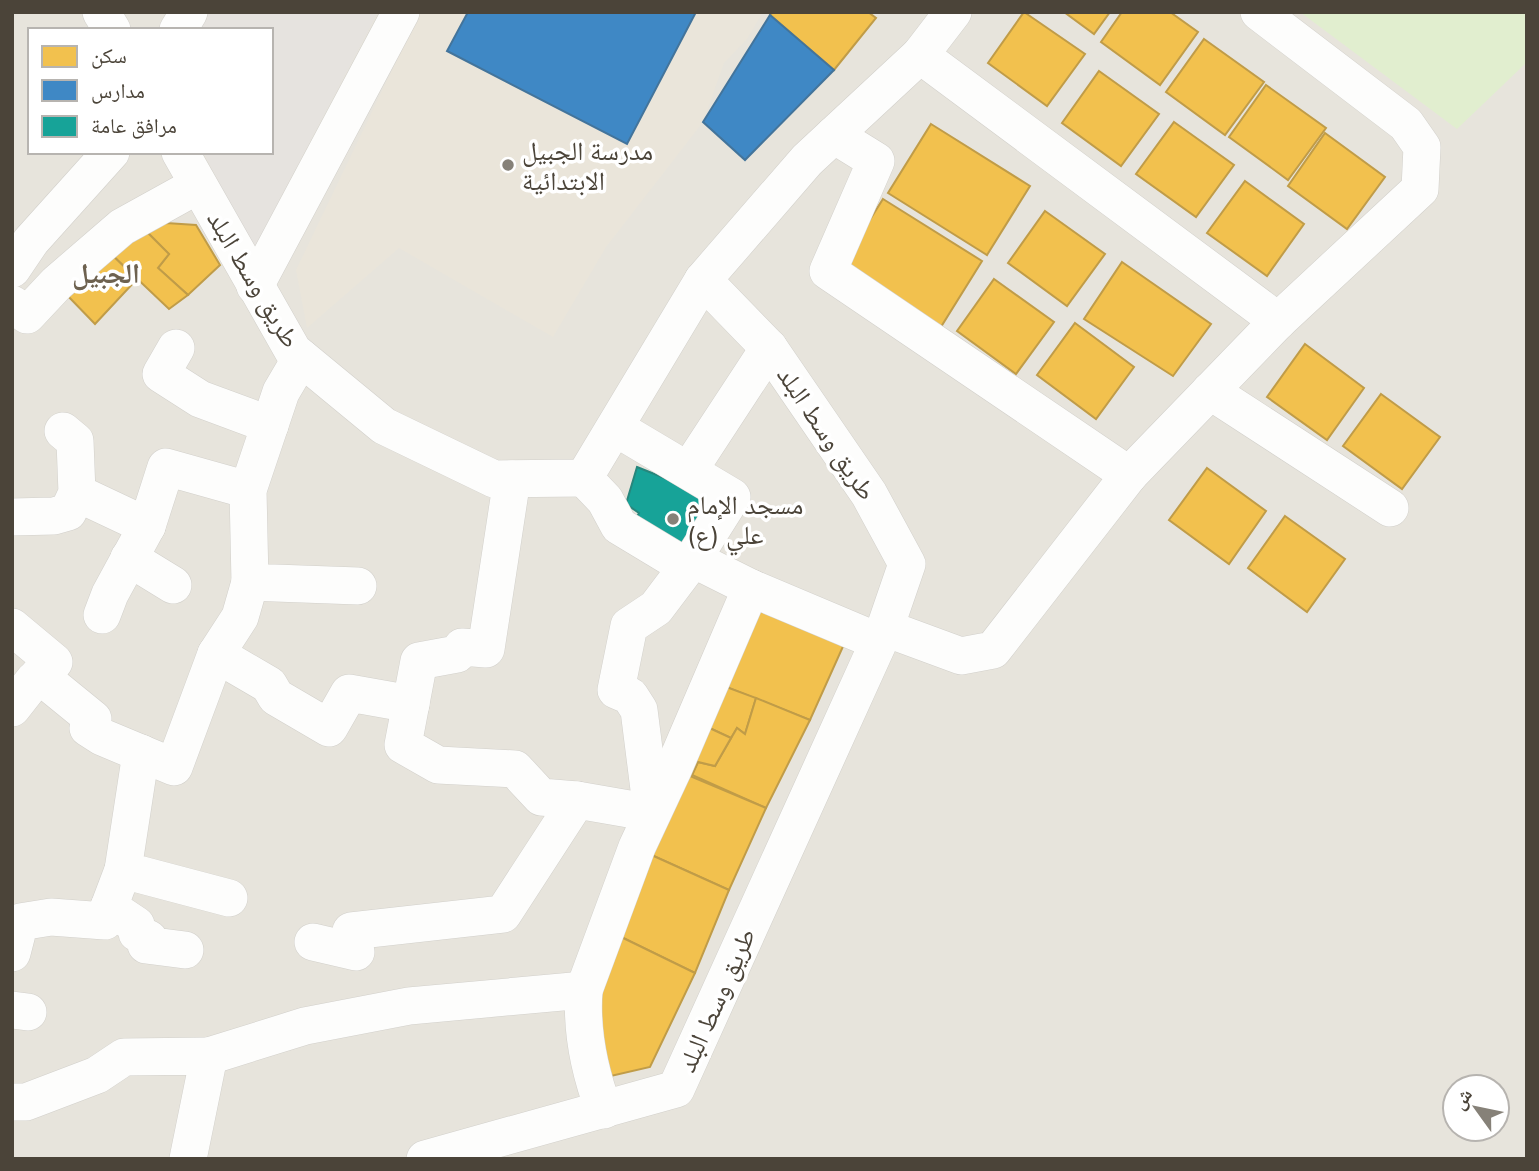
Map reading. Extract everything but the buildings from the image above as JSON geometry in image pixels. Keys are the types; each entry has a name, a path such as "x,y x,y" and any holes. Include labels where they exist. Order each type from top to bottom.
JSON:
{"street":[{"path":"101,12 111,28"},
{"path":"179,28 189,12"},
{"path":"255,286 401,12"},
{"path":"953,12 920,55 807,160 703,280 584,478 605,500 619,526 690,563 881,635 961,656 993,650 1129,475 1278,321 1420,189 1423,148 1406,124 1259,12"},
{"path":"920,55 1278,321"},
{"path":"834,135 876,160 828,271 1129,475"},
{"path":"12,269 32,241 109,154"},
{"name":"طريق وسط البلد","path":"181,154 293,351 384,426 494,479 584,478"},
{"path":"17,317 122,227 198,185"},
{"name":"طريق وسط البلد","path":"448,1156 676,1089 881,635 907,564 869,494 769,348 703,280"},
{"path":"176,348 161,374 200,399 270,425"},
{"path":"689,470 769,348"},
{"path":"39,675 93,719 88,728 102,737 174,767 216,654 240,617 250,582 248,490 281,392 301,358"},
{"path":"1210,391 1390,508"},
{"path":"616,428 732,496 690,563 656,607 629,626 616,690 630,696 639,709 652,813"},
{"path":"12,517 54,516 68,512 77,493 75,441 63,431"},
{"path":"102,615 147,526 166,467 248,490"},
{"path":"512,479 486,649 462,647 457,654 419,661 403,745 438,765 515,769 541,797 577,800 652,813"},
{"path":"77,493 147,526"},
{"path":"129,558 173,585"},
{"path":"250,582 358,586"},
{"path":"604,1110 593,1082 583,1009 584,990 652,813 751,587"},
{"path":"12,627 54,662 39,675 12,708"},
{"path":"216,654 269,685 276,697 329,728 349,693 411,704"},
{"path":"12,953 20,922 51,917 105,921 123,870 141,754"},
{"path":"313,942 356,952 351,931 503,914 577,800"},
{"path":"123,870 229,898"},
{"path":"109,907 136,925 137,933 149,939 146,945 185,950"},
{"path":"12,1102 26,1102 97,1075 124,1057 209,1056 305,1026 409,1006 584,990"},
{"path":"188,1159 209,1056"}],"shaded area":[{"name":"الجبيل","path":"12,12 1527,12 1527,1159 12,1159"},
{"path":"202,12 378,12 254,248 204,154 273,154 273,28 192,28"},
{"name":"مدرسة الجبيل الابتدائية","path":"420,12 763,12 747,39 724,63 703,122 606,247 553,337 399,248 307,328 296,270"}],"green space":[{"path":"1300,12 1527,12 1527,62 1457,129"}],"place":[{"name":"مدرسة الجبيل الابتدائية","path":"508,165"},
{"name":"مسجد الإمام علي (ع)","path":"673,519"}],"district":[{"name":"الجبيل","path":"106,272"}]}
